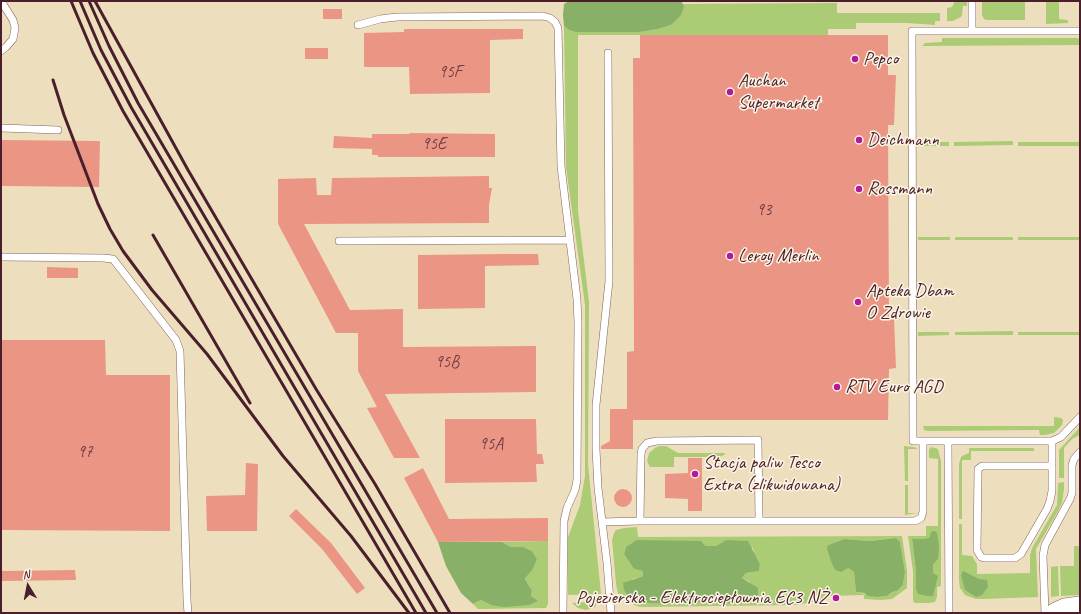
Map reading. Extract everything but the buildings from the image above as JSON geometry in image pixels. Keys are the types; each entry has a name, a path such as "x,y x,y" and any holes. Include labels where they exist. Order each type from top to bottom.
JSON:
{"street":[{"path":"1056,613 1065,609 1080,607"}],"lane":[{"path":"1,1 13,20 14,28 13,39 1,50"},
{"path":"972,1 972,31"},
{"path":"358,25 380,19 397,17 543,16 550,18 555,22 558,35 561,166 577,299 577,480 575,490 566,508 564,521 563,613"},
{"path":"1080,30 912,31 913,441 1052,441 1061,436 1080,417"},
{"path":"608,53 609,280 596,405 596,467 610,613"},
{"path":"1,128 58,130"},
{"path":"339,241 570,240"},
{"path":"1,257 113,259 176,340 180,351 188,613"},
{"path":"640,521 641,454 642,449 647,443 657,440 758,440 759,522"},
{"path":"602,522 911,521 918,519 923,515 923,441"},
{"path":"948,441 948,613"},
{"path":"1052,441 1052,466 1051,496 1049,505 1021,554 1015,558 981,557 977,550 978,469 982,466 1052,466"},
{"path":"1045,613 1045,545 1070,499 1072,493 1072,465 1074,459 1080,452"}],"green space":[{"path":"569,1 681,1 684,7 681,15 671,25 658,29 640,32 575,32 564,26 564,4"},
{"path":"955,1 967,1 967,6 963,6 961,17 953,21 947,21 947,8 952,7"},
{"path":"982,1 1025,1 1025,20 984,19 982,15"},
{"path":"1046,1 1059,1 1059,19 1067,20 1068,23 1046,24"},
{"path":"837,3 837,13 940,13 940,21 935,21 935,25 907,23 856,23 856,29 828,29 828,35 578,35 578,211 589,302 588,464 601,594 568,595 568,537 580,505 585,476 585,305 566,167 564,26 575,32 640,32 671,25 684,7 683,4"},
{"path":"942,38 1076,38 1080,39 1080,45 922,46 925,43 942,42"},
{"path":"1013,141 1013,145 954,146 954,142"},
{"path":"918,142 949,142 949,146 918,146"},
{"path":"1018,142 1080,142 1080,146 1018,146"},
{"path":"918,237 950,237 950,240 918,240"},
{"path":"955,237 1013,237 1013,240 955,240"},
{"path":"1018,237 1080,237 1080,240 1018,240"},
{"path":"1013,331 1013,335 955,335 955,332"},
{"path":"918,332 949,332 949,335 918,336"},
{"path":"1018,332 1080,332 1080,335 1018,335"},
{"path":"1054,417 1061,418 1063,420 1062,425 1054,433 1045,435 1040,435 1039,430 928,431 924,430 923,426 1054,426"},
{"path":"1080,427 1080,435 1072,439 1064,448 1064,478 1059,478 1059,450"},
{"path":"659,446 666,446 678,453 725,454 720,457 674,457 674,467 650,467 647,461 649,453"},
{"path":"904,446 918,449 908,449 908,481 905,481"},
{"path":"932,447 938,449 941,461 941,586 937,587 937,597 935,602 915,603 913,601 913,571 908,536 926,536 926,526 938,526 938,459 929,458 929,449","holes":["930,537 938,559 933,565 933,573 916,588 916,571 912,540"]},
{"path":"969,448 1034,448 1034,451 971,451 971,460 962,460 962,519 959,519 959,464 961,457 969,453"},
{"path":"1064,482 1062,503 1036,549 1038,597 976,599 965,595 960,588 959,581 959,524 962,524 962,555 972,556 977,564 977,574 1030,573 1030,555 1032,548 1057,505 1058,483"},
{"path":"905,485 908,485 908,513 917,513 905,515"},
{"path":"637,527 638,537 902,536 907,571 907,588 892,599 881,600 864,599 864,595 828,596 828,599 797,605 640,607 629,603 622,594 618,594 612,540 616,530","holes":["896,538 900,543 905,572 903,585 897,591 892,592 887,596 877,597 856,592 854,572 848,568 828,545 844,539 870,541","726,540 753,548 760,564 759,571 746,573 742,578 750,582 729,603 640,603 632,579 643,576 643,571 634,569 624,554 626,547 701,541 706,546 716,546"]},
{"path":"935,531 937,533 939,546 938,559 933,565 933,573 938,576 933,596 927,596 918,594 916,588 916,571 912,539 925,539 930,537 931,532"},
{"path":"896,538 900,542 905,572 903,585 897,591 892,592 887,596 868,596 864,593 856,592 854,572 848,568 841,572 835,570 827,549 828,545 844,539 870,541"},
{"path":"637,540 701,541 706,546 716,546 726,540 748,541 760,564 759,571 746,573 742,578 758,588 758,598 747,602 674,604 640,603 631,600 624,590 623,583 643,576 643,571 634,569 624,554 626,547"},
{"path":"548,541 548,604 546,608 478,609 473,604 481,600 491,605 537,601 531,596 532,590 525,577 533,569 537,559 532,551 523,547 511,547 502,542"},
{"path":"438,542 502,542 511,547 523,547 532,551 537,559 533,569 525,578 532,590 531,596 538,601 529,605 504,607 491,605 481,600 473,604 461,593 446,566"},
{"path":"1074,546 1080,546 1080,595 1061,596 1060,566 1074,566"},
{"path":"1058,566 1059,596 1051,597 1051,567"},
{"path":"963,571 979,579 987,580 988,587 982,595 976,597 965,590 961,575"},
{"path":"587,599 594,599 594,602 598,602 595,607 586,610 578,608 572,603 587,602"}],"railway":[{"path":"71,1 93,53 123,111 416,613"},
{"path":"80,1 101,50 131,107 426,613"},
{"path":"89,1 109,46 138,103 437,613"},
{"path":"95,1 188,170 316,389 375,484 450,613"},
{"path":"53,80 64,115 98,204 123,251 152,290 207,354 283,456 351,536 409,613"},
{"path":"153,235 250,403"}],"place":[{"name":"Pepco","path":"855,59"},
{"name":"Auchan Supermarket","path":"730,92"},
{"name":"Deichmann","path":"859,140"},
{"name":"Rossmann","path":"859,189"},
{"name":"Leroy Merlin","path":"730,256"},
{"name":"Apteka Dbam O Zdrowie","path":"858,302"},
{"name":"RTV Euro AGD","path":"837,387"},
{"name":"Stacja paliw Tesco Extra (zlikwidowana)","path":"695,474"},
{"name":"Pojezierska - Elektrociepłownia EC3 NŻ","path":"836,598"}]}
